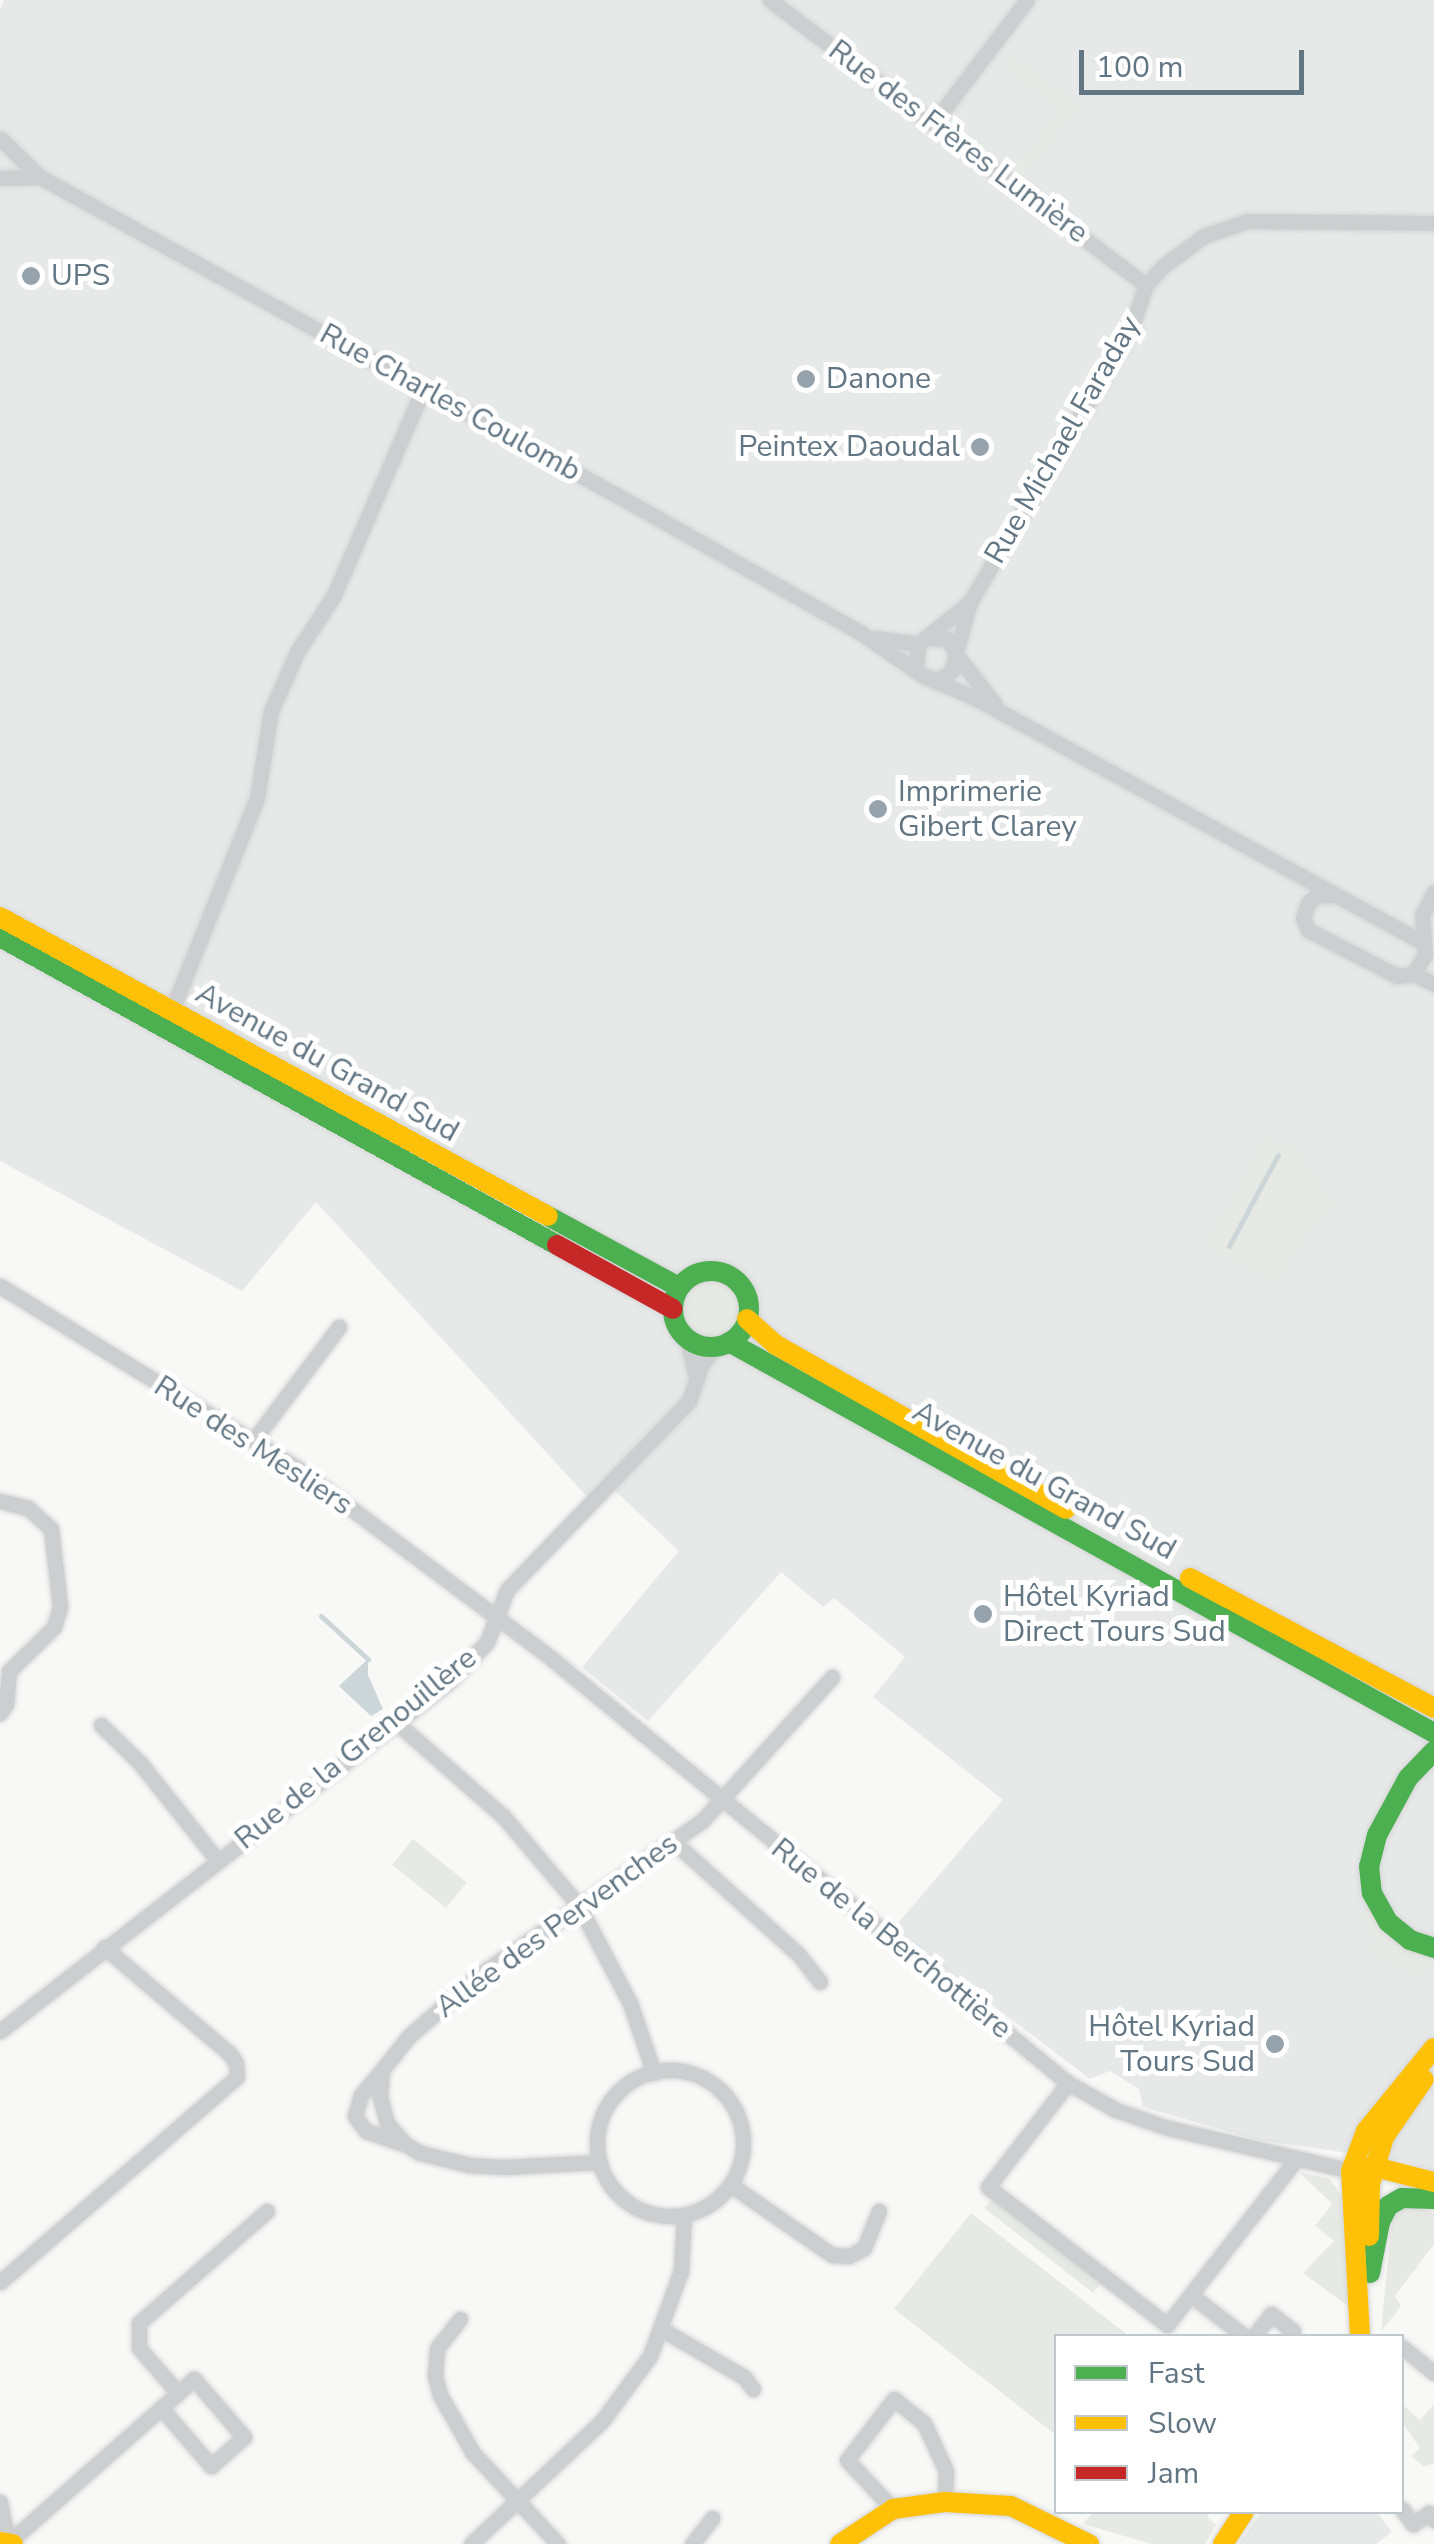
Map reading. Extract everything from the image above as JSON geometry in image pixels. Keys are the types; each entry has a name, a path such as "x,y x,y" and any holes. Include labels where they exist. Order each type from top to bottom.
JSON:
{"main road":[{"name":"Avenue du Grand Sud","path":"0,916 680,1288"},
{"name":"Avenue du Grand Sud","path":"0,937 673,1309"},
{"path":"705,1271 725,1274 746,1297 747,1319 723,1344 686,1337 673,1309 680,1288 705,1271"},
{"name":"Avenue du Grand Sud","path":"747,1319 776,1345 1005,1475 1434,1708"},
{"name":"Avenue du Grand Sud","path":"723,1344 1434,1733"},
{"path":"1434,1750 1408,1778 1377,1835 1369,1866 1372,1894 1388,1922 1410,1940 1434,1948"},
{"path":"1361,2334 1342,2168 1366,2131 1434,2048"},
{"path":"1362,2334 1369,2308 1372,2175 1384,2138 1434,2066"},
{"path":"1342,2168 1430,2193"},
{"path":"1370,2274 1380,2222 1388,2206 1402,2198 1430,2193"},
{"path":"840,2544 894,2509 945,2502 1011,2506 1089,2544"},
{"path":"1223,2544 1243,2514"},
{"path":"0,2542 10,2543"}],"street":[{"name":"Rue des Frères Lumière","path":"770,0 1146,285"},
{"path":"934,121 1027,0"},
{"path":"0,160 1,138"},
{"name":"Rue Charles Coulomb","path":"1,138 40,177 424,387 916,668 1287,871 1320,884 1427,954"},
{"path":"0,178 40,177"},
{"name":"Rue Michael Faraday","path":"956,654 970,602 1131,329 1146,285 1198,240 1232,224 1257,220 1434,223"},
{"path":"171,1012 258,798 271,712 297,652 334,594 424,387"},
{"name":"Rue Michael Faraday","path":"921,642 970,602"},
{"name":"Rue Charles Coulomb","path":"858,632 921,642 940,636 1003,714"},
{"path":"916,668 921,642"},
{"path":"939,679 952,671 956,654"},
{"name":"Rue Charles Coulomb","path":"1287,871 1308,903 1304,925 1314,935 1397,976 1413,974 1434,984"},
{"path":"1413,974 1427,954 1422,915 1434,892"},
{"path":"1308,903 1316,896 1332,895"},
{"name":"Rue des Mesliers","path":"0,1286 297,1468 496,1621"},
{"path":"252,1441 339,1328"},
{"path":"686,1337 696,1376"},
{"name":"Rue de la Grenouillère","path":"0,2031 450,1681 488,1642 507,1590 689,1401 696,1376 723,1344"},
{"path":"0,1502 28,1508 51,1529 60,1607 54,1627 10,1671 6,1704 0,1712"},
{"name":"Rue de la Berchottière","path":"496,1621 565,1669 1068,2083 1116,2110 1168,2128 1342,2168"},
{"name":"Allée des Pervenches","path":"405,2144 366,2131 355,2116 360,2096 440,2006 702,1821 832,1676"},
{"path":"397,1722 503,1816 579,1906 630,2003 654,2072"},
{"path":"101,1725 140,1763 218,1861"},
{"path":"674,1842 799,1955 820,1982"},
{"path":"0,2282 237,2077 236,2063 230,2054 104,1948"},
{"path":"382,2070 382,2111 392,2132 405,2144 469,2165 548,2167 600,2162"},
{"path":"681,2071 702,2077 733,2104 744,2145 731,2185 704,2209 684,2215 644,2212 626,2202 610,2186 600,2162 599,2125 608,2105 622,2089 654,2072 681,2071"},
{"path":"1068,2083 988,2186 1168,2326 1296,2158"},
{"path":"731,2185 832,2256 849,2256 864,2248 879,2212"},
{"path":"178,2393 139,2348 139,2324 267,2211"},
{"path":"472,2544 624,2396 663,2330 682,2271 684,2215"},
{"path":"1190,2295 1241,2334"},
{"path":"1256,2334 1271,2314 1293,2331 1291,2334"},
{"path":"460,2320 438,2348 435,2376 440,2395 472,2453 558,2544"},
{"path":"663,2330 744,2377 753,2390"},
{"path":"1404,2349 1434,2372"},
{"path":"0,2502 10,2543 161,2408 194,2380 244,2437 211,2466 161,2408"},
{"path":"894,2509 846,2460 894,2399 924,2423 946,2471 945,2502"},
{"path":"1404,2513 1413,2524 1432,2514"},
{"path":"692,2544 712,2518"}],"shaded area":[{"path":"4,0 1434,0 1434,2172 1405,2161 1258,2140 1143,2107 1139,2089 1110,2071 1090,2079 893,1929 1003,1800 873,1697 905,1657 834,1598 823,1607 781,1572 648,1721 582,1667 679,1551 609,1485 592,1502 316,1202 242,1291 0,1161 0,9"},
{"path":"1005,50 1079,105 1023,178 1005,163 1008,159 1016,164 1028,147 1035,151 1039,144 1036,141 1060,109 1013,72"},
{"path":"1264,1135 1300,1152 1335,1209 1306,1234 1276,1284 1207,1246"},
{"path":"711,1280 730,1288 738,1307 730,1326 711,1334 692,1326 684,1307 692,1288"},
{"path":"368,1659 368,1675 383,1709 371,1716 339,1686"},
{"path":"413,1839 467,1882 446,1908 392,1865"},
{"path":"1372,1909 1434,1953 1434,1969 1414,1973 1369,1951 1375,1939 1361,1912"},
{"path":"1299,2172 1330,2179 1343,2198 1352,2309 1303,2273 1334,2241 1315,2226 1332,2204"},
{"path":"993,2197 1102,2282 1093,2293 984,2208"},
{"path":"1410,2207 1434,2212 1434,2244 1395,2296 1401,2306 1381,2332 1392,2217 1398,2210"},
{"path":"971,2213 1126,2334 1054,2334 1054,2433 894,2309"},
{"path":"1434,2404 1434,2463 1424,2467 1411,2456 1420,2448 1404,2425 1404,2406 1420,2420"},
{"path":"1091,2514 1209,2514 1207,2517 1216,2525 1205,2544 1152,2544 1083,2524"},
{"path":"1260,2514 1378,2514 1392,2532 1376,2544 1239,2544"}],"waterway":[{"path":"1229,1246 1278,1155"},
{"path":"321,1616 368,1659"}],"traffic: fast":[{"path":"0,937 557,1245"},
{"path":"548,1216 679,1287"},
{"path":"711,1271 738,1282 749,1309 738,1336 711,1347 684,1336 673,1309 684,1282 711,1271"},
{"path":"729,1342 1434,1733"},
{"path":"1434,1751 1408,1778 1377,1835 1369,1866 1372,1893 1388,1922 1410,1940 1434,1948"},
{"path":"1370,2273 1380,2222 1388,2206 1402,2198 1434,2199"}],"traffic: slow":[{"path":"0,917 548,1216"},
{"path":"747,1319 776,1345 1066,1509"},
{"path":"1190,1578 1434,1708"},
{"path":"1360,2334 1351,2171 1366,2131 1434,2048"},
{"path":"1369,2236 1370,2184 1384,2137 1424,2079"},
{"path":"1363,2169 1375,2167 1434,2182"},
{"path":"840,2544 893,2509 945,2502 1011,2506 1089,2544"},
{"path":"1223,2544 1243,2514"},
{"path":"0,2542 13,2544"}],"traffic: jam":[{"path":"557,1245 673,1309"}],"place":[{"name":"UPS","path":"31,276"},
{"name":"Danone","path":"806,379"},
{"name":"Peintex Daoudal","path":"980,447"},
{"name":"Imprimerie Gibert Clarey","path":"878,809"},
{"name":"Hôtel Kyriad Direct Tours Sud","path":"983,1614"},
{"name":"Hôtel Kyriad Tours Sud","path":"1275,2044"}]}
